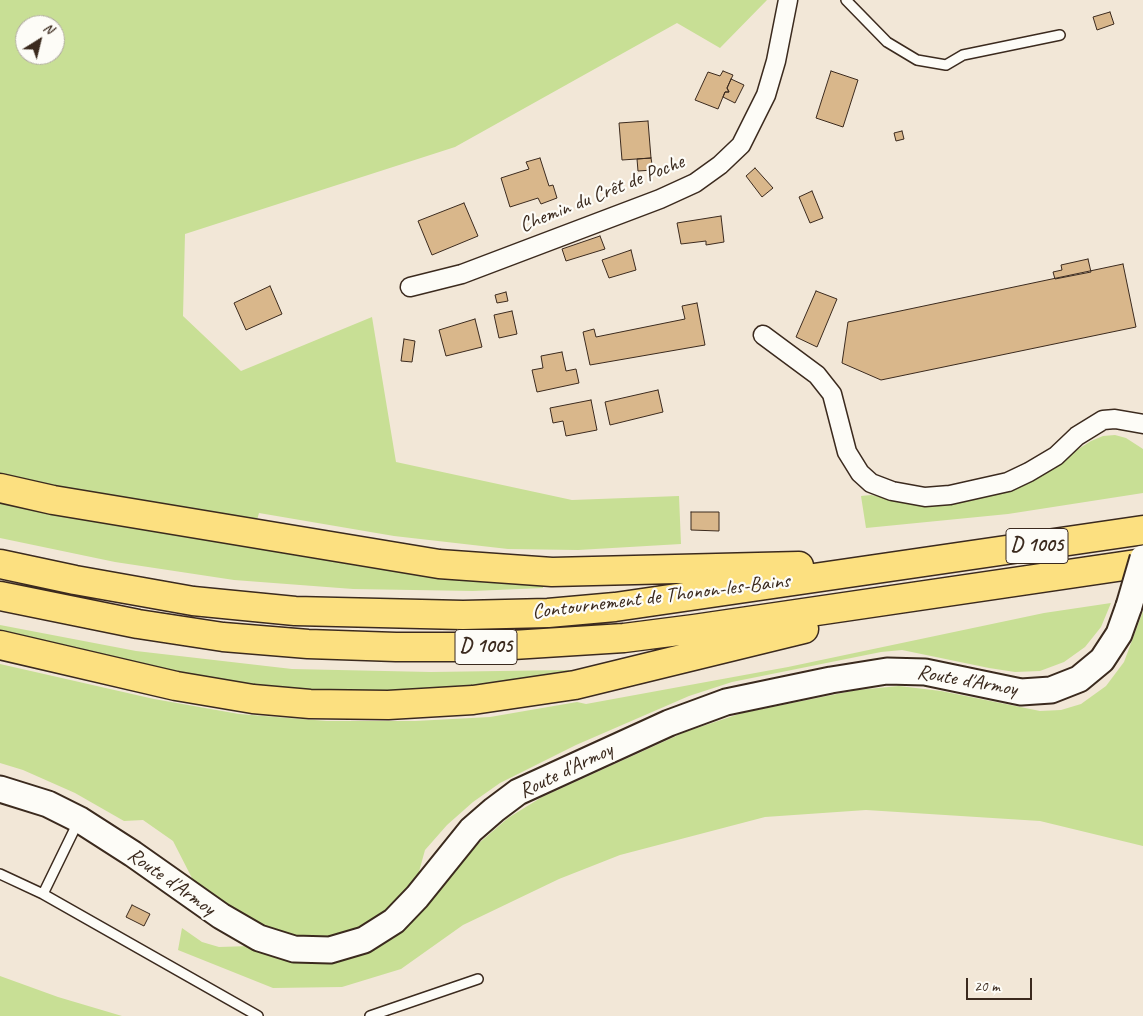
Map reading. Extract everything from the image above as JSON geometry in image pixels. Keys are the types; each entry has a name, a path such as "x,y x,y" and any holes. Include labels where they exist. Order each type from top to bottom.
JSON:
{"highway":[{"name":"D 1005","path":"0,488 53,500 375,554 492,568 552,572 634,571 932,562"},
{"name":"Contournement de Thonon-les-Bains","path":"0,564 75,580 193,601 295,611 463,616 548,613 615,607 1143,530"},
{"name":"Contournement de Thonon-les-Bains","path":"0,596 138,624 222,637 308,644 481,647 624,638 1143,563"},
{"name":"D 1005","path":"0,645 176,686 253,699 342,705 437,703 521,695 575,685 973,588"}],"main road":[{"name":"Route d'Armoy","path":"0,788 48,804 80,820 246,932 268,941 294,948 330,950 364,940 394,921 417,897 471,830 518,792 697,712 749,697 887,671 925,672 1021,692 1051,690 1079,678 1102,660 1119,634 1143,558"}],"street":[{"name":"Chemin du Crêt de Poche","path":"410,287 462,274 660,199 695,183 720,165 741,146 766,95 776,61 788,0"},
{"path":"763,335 817,375 832,394 847,452 860,473 871,483 892,491 925,497 950,495 1008,482 1056,456 1077,436 1103,420 1115,419 1143,424"}],"lane":[{"path":"846,0 887,42 917,60 946,65 963,55 1060,36"},
{"path":"43,894 80,820"},
{"path":"0,874 43,894 258,1016"},
{"path":"370,1016 478,979"}],"green space":[{"path":"0,0 767,0 720,48 677,23 455,147 185,234 183,316 241,371 372,317 396,462 572,500 679,496 681,544 578,550 508,549 394,536 259,513 257,520 50,485 0,474"},
{"path":"1115,435 1126,438 1143,449 1143,493 1008,514 866,528 861,496 871,495 929,504 1066,457 1091,441 1103,436"},
{"path":"0,499 543,581 543,588 473,591 353,589 234,580 115,562 0,538"},
{"path":"1111,603 1101,627 1085,647 1064,662 1040,671 1015,672 902,650 881,652 732,682 689,696 576,745 500,783 473,802 447,825 425,850 417,879 401,900 380,917 356,929 330,936 303,937 277,931 253,920 194,882 173,841 143,820 124,821 75,793 23,770 0,763 0,664 154,699 239,714 327,721 415,721 490,717 577,702 586,704 788,667 1044,613"},
{"path":"1143,611 1143,846 1040,821 866,810 765,817 620,855 559,879 463,925 401,969 342,987 273,988 178,950 182,928 202,942 219,947 250,946 278,958 308,963 338,961 367,952 394,938 416,917 478,844 508,818 542,797 685,732 742,713 857,690 899,686 941,691 1040,711 1061,710 1081,704 1106,686 1124,662"},
{"path":"0,625 136,651 292,669 431,672 569,670 572,673 497,688 350,696 203,682 0,637"},
{"path":"0,976 58,997 122,1016 0,1016"}],"building":[{"path":"1110,12 1114,24 1097,30 1093,17"},
{"path":"723,71 733,75 727,88 729,92 725,92 718,109 695,100 708,72 720,76"},
{"path":"831,71 858,80 843,127 816,118"},
{"path":"731,79 744,85 735,103 723,97 725,92 729,92 727,88"},
{"path":"648,121 651,158 622,160 619,123"},
{"path":"902,131 904,139 896,141 894,133"},
{"path":"540,158 549,186 553,185 557,198 541,204 538,198 510,207 501,178 529,169 526,162"},
{"path":"651,158 653,170 638,171 637,159"},
{"path":"755,168 773,188 762,197 746,176"},
{"path":"812,191 823,218 810,223 799,197"},
{"path":"464,203 478,236 432,255 418,221"},
{"path":"721,216 724,242 706,245 706,241 681,244 677,223"},
{"path":"600,236 605,249 566,261 562,249"},
{"path":"631,250 636,270 609,278 602,260"},
{"path":"1088,259 1091,272 1055,279 1053,272 1062,270 1061,265"},
{"path":"1123,264 1136,327 881,380 842,363 848,322"},
{"path":"270,286 282,314 246,330 234,303"},
{"path":"816,291 837,299 817,347 796,337"},
{"path":"506,292 508,301 497,303 495,295"},
{"path":"697,303 705,345 590,365 583,332 594,329 596,337 685,319 682,306"},
{"path":"512,311 517,334 499,338 494,315"},
{"path":"475,319 482,347 446,356 439,330"},
{"path":"404,339 415,341 412,362 401,361"},
{"path":"562,352 566,371 576,369 579,383 537,392 532,370 543,368 541,356"},
{"path":"658,390 663,412 610,425 605,402"},
{"path":"591,400 597,430 566,436 563,421 553,423 550,408"},
{"path":"691,512 719,512 719,531 691,530"},
{"path":"132,905 150,914 144,926 126,917"}]}
